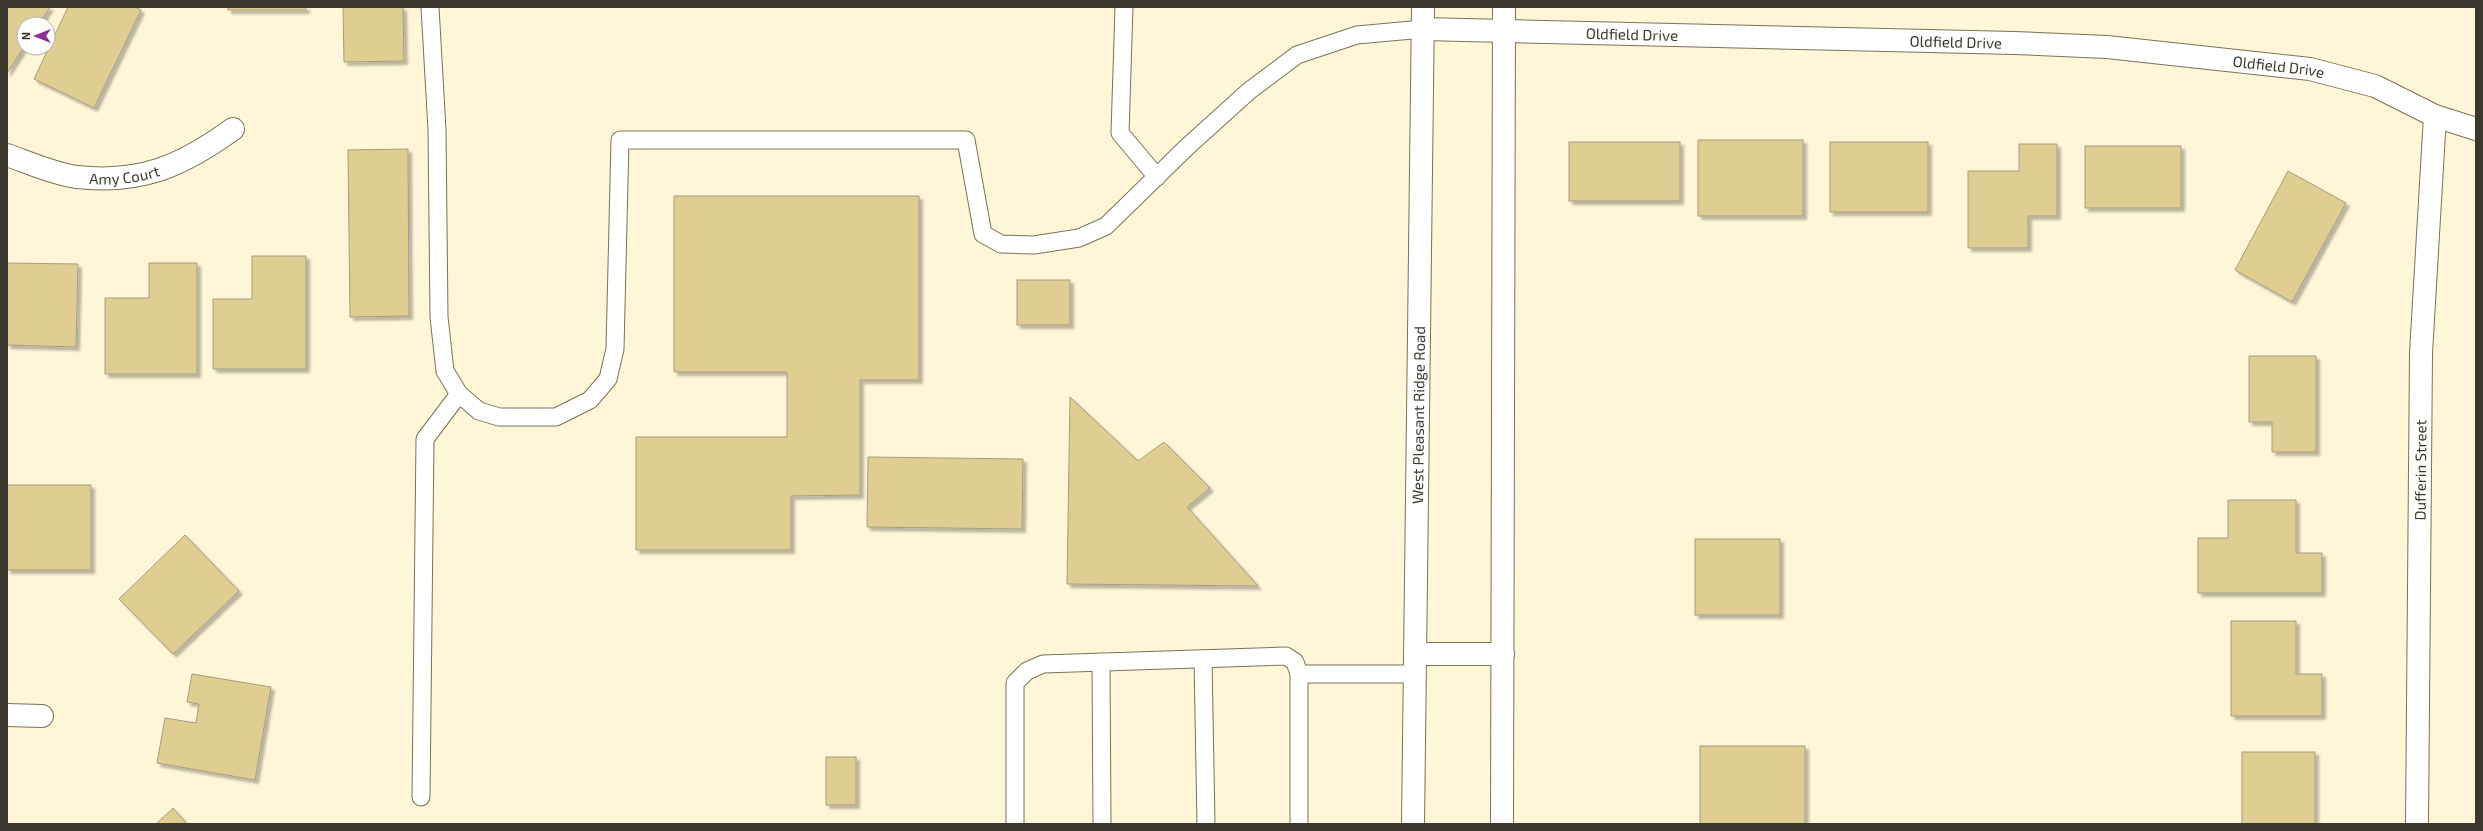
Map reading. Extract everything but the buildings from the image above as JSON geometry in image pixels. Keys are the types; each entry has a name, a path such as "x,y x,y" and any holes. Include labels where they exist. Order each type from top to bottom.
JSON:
{"street":[{"name":"West Pleasant Ridge Road","path":"1413,824 1423,7"},
{"path":"1502,824 1504,7"},
{"name":"Oldfield Drive","path":"1423,29 2014,43 2107,47 2202,56 2310,69 2375,86 2435,116 2476,129"},
{"name":"Dufferin Street","path":"2417,824 2421,353 2435,116"},
{"name":"Amy Court","path":"7,155 76,177 133,177 166,169 201,152 233,129"},
{"path":"1415,664 1503,654"},
{"path":"7,715 42,716"}],"lane":[{"path":"430,7 437,130 439,317 445,371 459,394 479,411 498,417 556,417 590,400 608,379 615,349 620,140 966,140 983,234 1001,244 1034,245 1086,235 1106,226 1249,91 1297,55 1356,35 1423,29"},
{"path":"1124,7 1120,133 1157,177"},
{"path":"421,797 425,439 459,394"},
{"path":"1015,824 1015,684 1027,671 1043,664 1286,656 1295,662 1299,674 1299,824"},
{"path":"1203,659 1206,824"},
{"path":"1101,662 1102,824"},
{"path":"1299,674 1415,664"}]}
